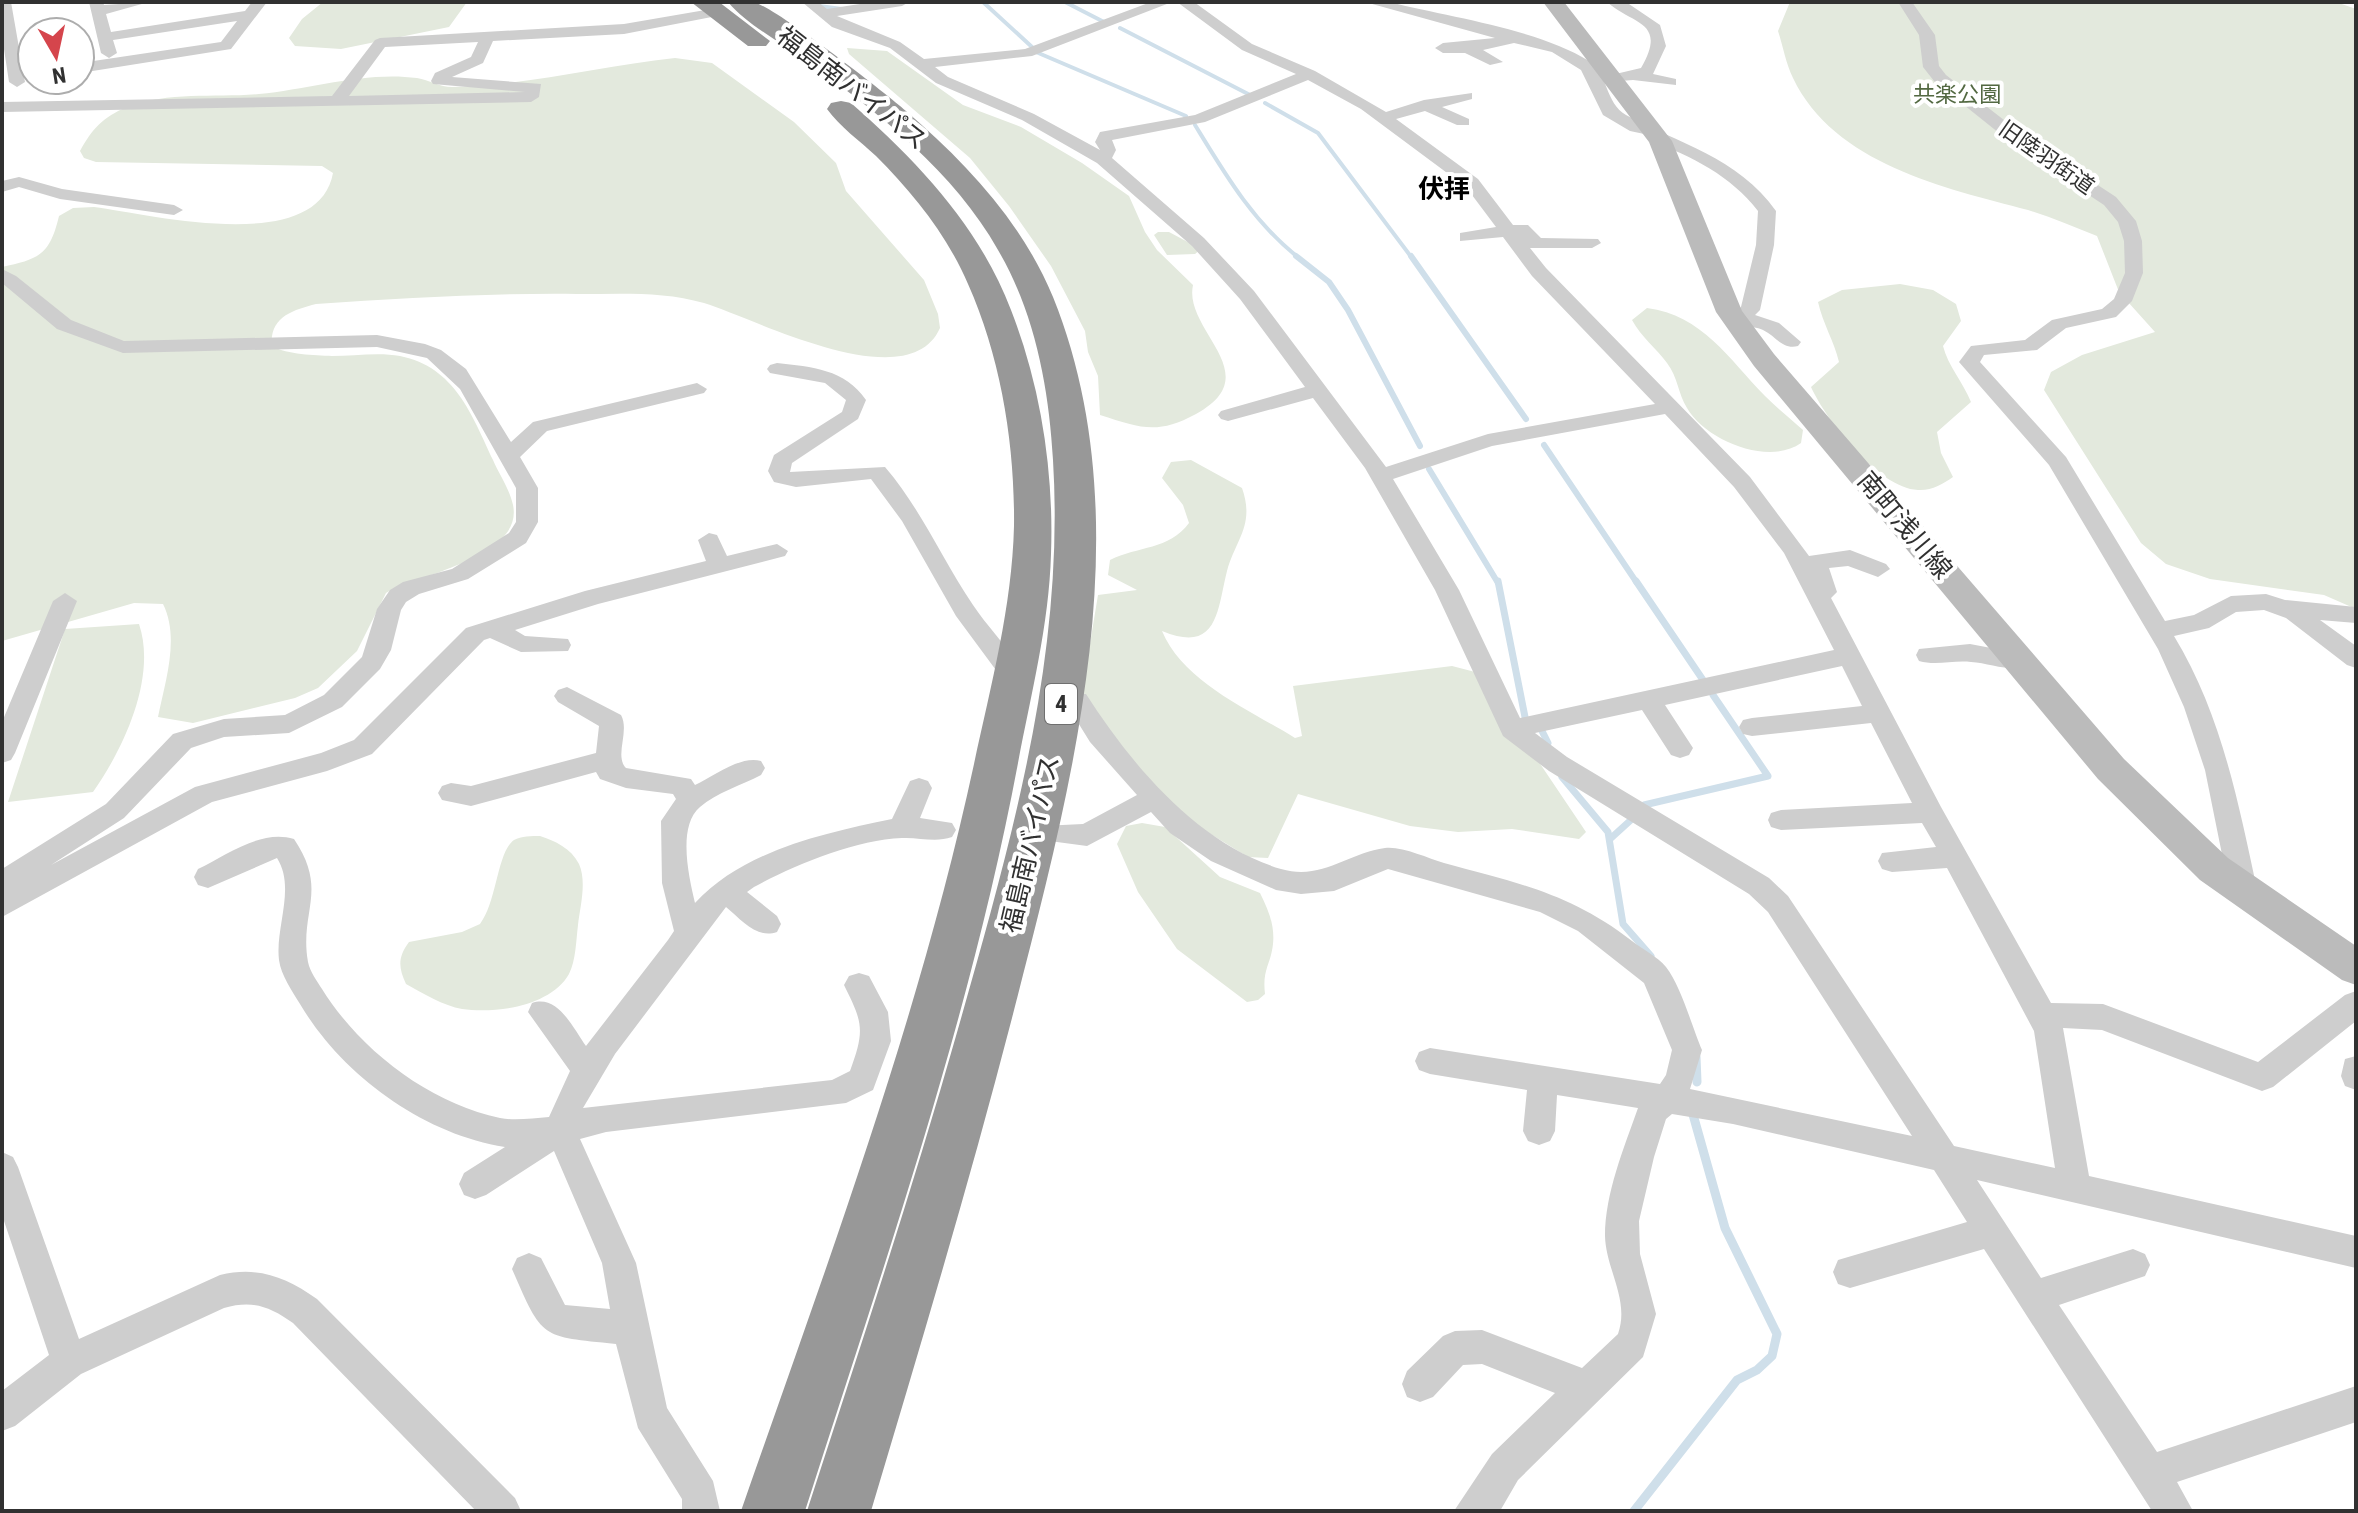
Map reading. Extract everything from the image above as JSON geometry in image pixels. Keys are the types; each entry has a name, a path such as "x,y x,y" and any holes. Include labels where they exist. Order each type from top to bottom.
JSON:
{"highway":[{"name":"福島南バイパス","path":"709,8 806,79 881,144 951,224 995,309 1020,401 1029,475 1032,552 1028,602 973,885 888,1162 773,1511"},
{"name":"福島南バイパス","path":"709,8 881,104 952,169 994,219 1015,252 1043,311 1065,399 1074,474 1078,581 1067,672 1040,822 957,1128 839,1511"}],"street":[{"path":"4,2 16,77"},
{"path":"118,77 116,60 105,37 97,6 142,2"},
{"path":"817,8 902,2"},
{"path":"922,64 1027,53 1165,2"},
{"path":"1184,2 1247,47 1309,74 1381,118 1472,183 1539,272 1770,515 1794,550 1930,812 2042,1015 2049,1031 2074,1186"},
{"path":"1372,2 1540,44 1574,56 1588,67 1609,112 1688,150 1743,183 1767,211 1765,245 1750,310 1735,320"},
{"name":"南町浅川線","path":"1553,2 1625,78 1654,134 1735,320 1764,360 2111,769 2172,832 2243,889 2356,968"},
{"path":"1614,2 1650,20 1659,33 1659,53 1647,72 1625,78"},
{"name":"旧陸羽街道","path":"1905,2 1918,16 1927,35 1931,67 1940,78 2025,145 2110,201 2127,221 2133,241 2134,273 2122,301 2109,313 2059,324 2030,346 1978,350 1969,362 2058,462 2160,630"},
{"path":"105,37 255,8"},
{"path":"96,64 226,46 255,8"},
{"path":"339,98 380,43 624,29 709,8"},
{"path":"817,8 837,24 895,45 942,80 1028,117 1103,159 1198,242 1247,295 1380,476 1447,590 1512,729 1558,764 1759,886 1778,904 2174,1511"},
{"path":"2,107 339,98 531,97 535,87 439,81 441,76 478,60 487,38"},
{"path":"1443,48 1468,48 1509,40 1540,44"},
{"path":"1468,48 1495,62"},
{"path":"179,70 185,51"},
{"path":"1103,159 1108,150 1103,142 1106,136 1199,119 1309,74"},
{"path":"1625,78 1670,82"},
{"path":"1381,118 1466,96"},
{"path":"1424,105 1463,122"},
{"path":"1688,150 1752,166"},
{"path":"2,187 19,182 60,194 174,210"},
{"path":"1466,237 1522,229 1536,244 1592,243"},
{"path":"2,275 20,285 58,320 93,338 123,347 377,341 411,344 452,364 467,380 527,488 528,498 527,522 518,538 460,574 398,596 389,609 379,650 355,682 314,713 289,724 224,728 182,741 115,811 2,883"},
{"path":"1735,320 1756,320 1775,325 1791,342"},
{"path":"777,369 811,373 841,383 856,400 851,415 782,460 779,471 782,477 796,480 877,472 920,533 965,612 999,650 1013,675"},
{"path":"509,456 540,426 697,389"},
{"path":"1228,415 1318,390"},
{"path":"1380,476 1488,440 1670,407"},
{"path":"709,540 720,566"},
{"path":"2,906 204,794 327,761 363,747 413,699 462,644 491,628 593,597 777,551"},
{"path":"1823,607 1826,595 1817,575 1817,561 1850,558 1878,569"},
{"path":"2,753 65,601"},
{"path":"2243,889 2218,770 2197,707 2160,630 2201,622 2231,604 2266,602 2282,608 2356,659"},
{"path":"2282,608 2356,615"},
{"path":"491,628 521,644 559,645"},
{"path":"1928,655 1970,653 2019,661"},
{"path":"1512,729 1848,656"},
{"path":"567,696 612,722 609,772 624,780 656,779 682,786 690,800"},
{"path":"1077,700 1099,735 1180,826 1221,853 1276,879 1301,883 1334,880 1356,867 1388,858 1548,903 1588,923 1655,975 1687,1050 1686,1062 1668,1101 1653,1110 1632,1179 1622,1234 1627,1271 1639,1299 1642,1321 1631,1345 1505,1467 1486,1499 1473,1511"},
{"path":"1649,700 1680,748"},
{"path":"1752,727 1880,713"},
{"path":"451,793 471,796 539,775 608,760"},
{"path":"688,932 676,883 674,821 690,800 752,768"},
{"path":"901,827 915,803 919,788"},
{"path":"1052,833 1087,835 1154,798"},
{"path":"1781,820 1930,812"},
{"path":"475,1184 560,1130 587,1070 688,932 726,891 756,873 815,850 901,827 942,830"},
{"path":"208,877 265,848 284,847 297,862 302,882 293,925 294,965 312,1001 359,1058 402,1088 468,1121 503,1133 560,1130 606,1118 835,1093 862,1080 876,1041 879,1027 876,1011 859,985"},
{"path":"1892,861 1955,857"},
{"path":"726,891 767,924"},
{"path":"2042,1015 2103,1017 2262,1077 2356,1004"},
{"path":"543,1012 587,1070"},
{"path":"1430,1061 1733,1110 2356,1252"},
{"path":"2356,1069 2356,1076"},
{"path":"1539,1131 1543,1077"},
{"path":"560,1130 619,1263 630,1328 651,1415 700,1494 701,1511"},
{"path":"2,1167 69,1362"},
{"path":"1850,1272 1990,1231"},
{"path":"2033,1297 2133,1265"},
{"path":"529,1269 548,1312 558,1321 630,1328"},
{"path":"2,1413 69,1362 220,1292 243,1286 284,1296 305,1311 502,1511"},
{"path":"1420,1384 1455,1348 1482,1347 1587,1388"},
{"path":"2149,1473 2356,1404"}],"green space":[{"path":"323,2 467,2 449,27 341,49 295,46 289,38 302,19"},
{"name":"共楽公園","path":"1790,2 2336,2 2356,9 2356,609 2324,595 2210,579 2166,564 2141,543 2044,390 2051,372 2082,355 2155,332 2119,292 2097,236 2037,213 1962,192 1895,168 1863,152 1835,132 1811,107 1788,67 1778,31"},
{"path":"847,48 887,51 963,105 1021,127 1082,163 1129,196 1157,250 1193,285 1193,302 1224,368 1225,383 1216,399 1182,421 1159,427 1138,426 1100,415 1098,376 1088,352 1085,331 1051,266 970,158 849,54"},
{"path":"675,58 712,63 794,122 836,163 846,191 924,280 938,314 940,328 923,348 897,357 864,356 792,336 704,303 657,295 479,295 307,306 284,316 274,328 272,346 309,355 400,356 435,371 459,395 512,499 512,523 502,538 466,561 386,593 357,651 318,688 295,698 193,723 158,717 171,645 168,617 163,604 134,603 2,641 2,267 26,261 41,253 52,239 59,216 73,208 94,207 228,224 265,223 297,215 321,199 333,173 322,166 96,162 84,158 80,151 105,120 127,107 176,97 259,94 398,76 448,87 479,86"},
{"path":"1169,232 1201,249 1195,254 1167,255 1154,235"},
{"path":"1900,284 1933,290 1956,304 1961,321 1943,346 1971,402 1937,432 1941,453 1953,477 1923,490 1903,486 1871,465 1841,434 1811,387 1839,362 1818,302 1842,290"},
{"path":"1647,308 1684,320 1713,341 1765,396 1803,430 1801,443 1772,452 1756,451 1723,440 1708,431 1684,403 1671,368 1632,320"},
{"path":"1191,460 1242,488 1246,512 1243,531 1227,571 1212,625 1205,633 1194,637 1180,637 1162,631 1185,665 1220,693 1295,738 1302,736 1293,686 1452,666 1479,673 1586,832 1579,839 1512,829 1458,832 1410,826 1298,794 1268,858 1248,857 1204,830 1154,792 1089,709 1082,692 1098,595 1137,590 1108,575 1110,560 1163,543 1189,523 1183,505 1162,478 1171,462"},
{"path":"139,624 144,666 141,689 116,755 93,792 8,802 65,629"},
{"path":"1142,823 1165,827 1220,877 1260,893 1270,917 1273,937 1265,994 1258,1000 1247,1002 1177,949 1138,892 1117,844 1126,826"},
{"path":"540,836 567,849 581,871 582,894 574,957 569,974 561,985 549,994 522,1005 476,1010 448,1005 406,984 400,962 409,942 462,932 480,924 486,915 508,846 520,838"}],"waterway":[{"path":"983,2 1032,47"},
{"path":"1065,2 1104,22"},
{"path":"819,6 842,9"},
{"path":"1120,28 1252,96"},
{"path":"1036,52 1186,116"},
{"path":"1265,103 1318,133 1412,258"},
{"path":"1195,125 1254,213 1299,258"},
{"path":"1296,256 1329,282 1348,310 1420,446"},
{"path":"1411,256 1526,419"},
{"path":"1544,445 1637,583"},
{"path":"1429,469 1498,583"},
{"path":"1498,581 1525,717"},
{"path":"1636,581 1703,680"},
{"path":"1644,805 1768,776 1713,695"},
{"path":"1541,729 1548,743"},
{"path":"1562,777 1608,832 1623,924 1651,956"},
{"path":"1610,839 1632,819"},
{"path":"1696,1057 1697,1082"},
{"path":"1634,1511 1737,1380 1757,1370 1772,1356 1777,1334 1725,1228 1692,1111"}],"district":[{"name":"伏拝","path":"1444,189"}]}
